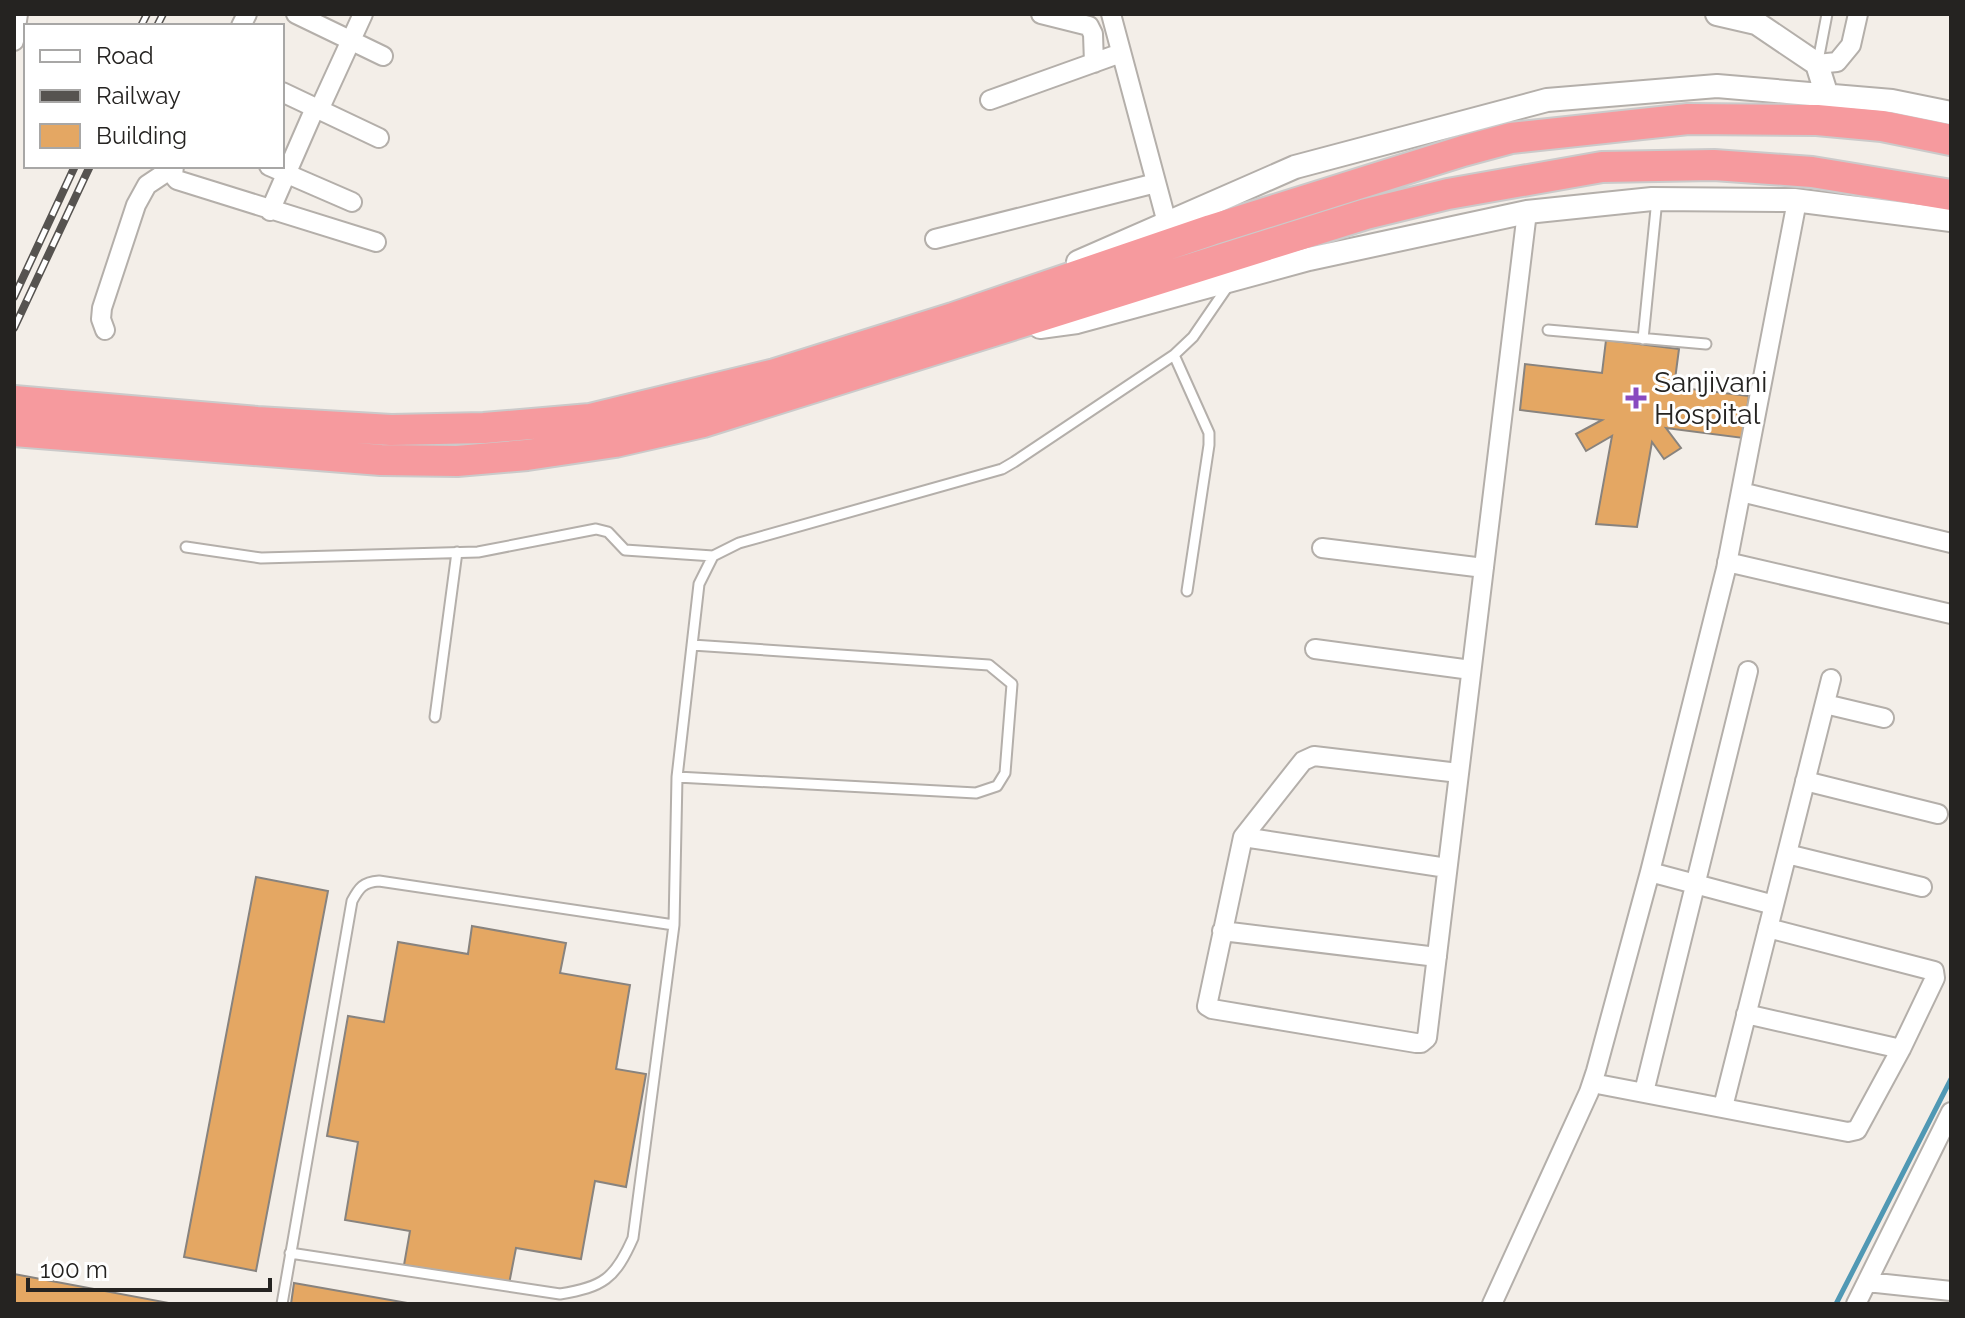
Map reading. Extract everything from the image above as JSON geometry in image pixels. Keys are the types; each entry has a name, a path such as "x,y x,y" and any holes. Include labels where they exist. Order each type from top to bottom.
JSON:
{"highway":[{"path":"26,432 381,460 457,461 527,455 615,442 703,422 959,329 1226,226 1511,138 1688,119 1817,120 1882,126 1951,140"},
{"path":"14,401 391,430 545,425 660,404 959,329 1366,214 1448,194 1602,167 1714,165 1812,172 1951,195"}],"street":[{"path":"14,41 18,14"},
{"path":"296,14 383,56"},
{"path":"284,157 317,109 363,14"},
{"path":"1041,14 1089,26 1093,34 1094,63"},
{"path":"1111,14 1167,223"},
{"path":"1717,14 1750,19 1817,64 1827,96"},
{"path":"1817,64 1837,62 1851,45 1858,14"},
{"path":"990,100 1121,53"},
{"path":"959,329 1167,223 1295,167 1547,100 1717,86 1892,101 1951,113"},
{"path":"284,93 379,138"},
{"path":"105,330 101,319 102,308 136,205 147,185 171,168"},
{"path":"174,168 173,175 177,180 376,242"},
{"path":"270,211 276,169 352,202"},
{"path":"935,239 1156,183"},
{"path":"959,329 1077,322 1309,259 1527,212 1657,199 1797,201 1951,220"},
{"path":"1492,1304 1592,1083 1650,872 1727,562 1797,201"},
{"path":"1459,773 1314,756 1308,758 1243,837 1206,1003 1209,1008 1416,1043 1427,1038 1527,212"},
{"path":"1741,492 1951,543"},
{"path":"1322,548 1484,568"},
{"path":"1727,562 1951,614"},
{"path":"1315,649 1471,670"},
{"path":"1644,1092 1748,671"},
{"path":"1723,1107 1831,679"},
{"path":"1825,704 1884,718"},
{"path":"1805,781 1938,814"},
{"path":"1243,837 1447,868"},
{"path":"1787,854 1922,887"},
{"path":"1650,872 1774,905"},
{"path":"1592,1083 1852,1132 1861,1125 1935,978 1934,971 1768,928"},
{"path":"1222,931 1437,957"},
{"path":"1746,1014 1901,1049"},
{"path":"1856,1304 1945,1138 1951,1112"},
{"path":"1867,1282 1951,1291"}],"lane":[{"path":"1817,64 1827,14"},
{"path":"1643,339 1657,199"},
{"path":"186,547 261,558 457,552 491,550 596,529 608,532 625,550 713,556 739,543 1002,469 1174,355 1193,337 1232,280"},
{"path":"1548,330 1706,344"},
{"path":"1174,355 1209,433 1187,591"},
{"path":"435,717 457,552"},
{"path":"290,1253 560,1294 591,1289 621,1266 633,1238 674,925 677,777 699,584 713,556"},
{"path":"677,777 976,793 997,786 1005,773 1012,684 989,665 692,645"},
{"path":"282,1304 352,901 358,889 367,882 379,881 674,925"}],"building":[{"path":"1606,340 1679,349 1674,387 1749,396 1743,438 1666,428 1681,448 1664,459 1652,442 1637,527 1596,524 1612,436 1586,451 1576,434 1602,420 1520,410 1525,364 1602,373"},
{"path":"256,877 328,891 256,1271 184,1257"},
{"path":"472,926 566,943 560,973 630,985 616,1069 646,1074 626,1187 595,1181 581,1259 516,1248 509,1284 404,1265 410,1231 345,1220 358,1142 327,1136 348,1016 384,1022 398,942 468,954"},
{"path":"14,1274 169,1303 169,1304 14,1304"},
{"path":"294,1283 413,1304 291,1304"}],"waterway":[{"path":"1836,1304 1951,1079"}],"railway":[{"path":"142,24 147,14"},
{"path":"158,24 163,14"},
{"path":"14,297 74,168"},
{"path":"14,328 89,168"}],"place":[{"name":"Sanjivani Hospital","path":"1636,398"}]}
